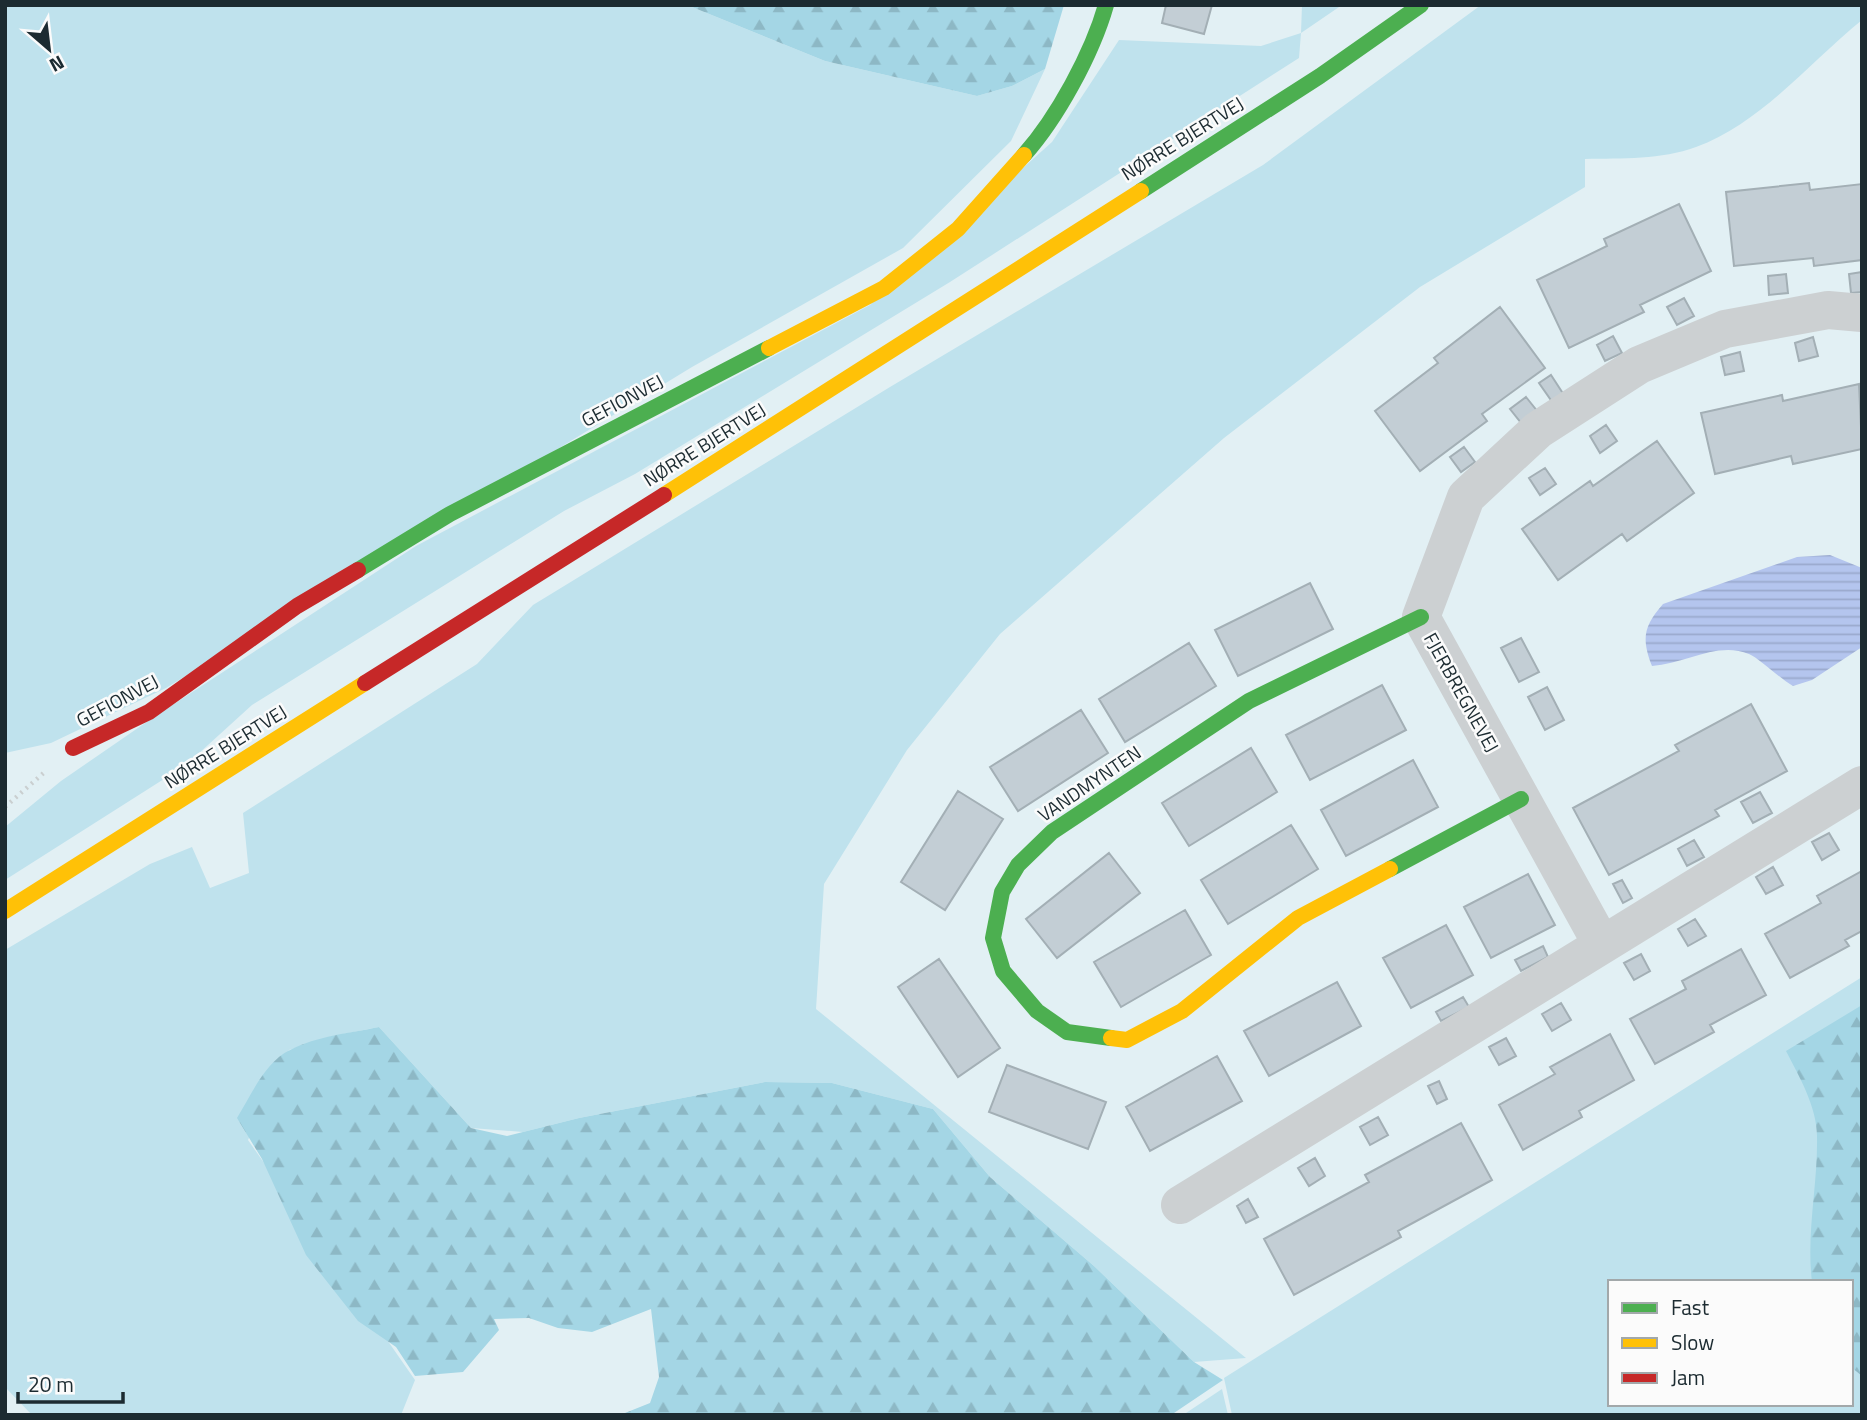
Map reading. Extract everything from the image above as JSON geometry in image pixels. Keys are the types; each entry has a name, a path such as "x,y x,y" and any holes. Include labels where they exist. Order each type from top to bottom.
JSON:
{"street":[{"name":"GEFIONVEJ","path":"72,748 149,712 297,606 450,514 884,288 958,229 1041,136 1098,32 1106,5"},
{"name":"NØRRE BJERTVEJ","path":"5,911 883,356 1320,76 1421,5"},
{"name":"FJERBREGNEVEJ","path":"1601,943 1421,618 1466,497 1538,430 1639,365 1726,329 1828,310 1862,313"},
{"name":"VANDMYNTEN","path":"1421,618 1249,701 1052,832 1018,865 1002,892 993,938 1003,971 1037,1010 1067,1032 1127,1040 1182,1012 1298,918 1521,799"},
{"path":"1180,1205 1601,943 1862,785"}],"path":[{"path":"5,807 72,748"}],"shaded area":[{"path":"5,5 687,5 825,61 977,96 1012,86 1045,69 1011,141 903,248 692,367 166,688 51,743 5,753"},
{"path":"1302,5 1342,5 1301,33"},
{"path":"1481,5 1862,5 1862,20 1784,91 1720,136 1696,147 1669,154 1641,158 1585,159 1585,187 1420,287 1224,438 1000,634 907,750 824,884 816,1009 1246,1358 1194,1362 1094,1266 990,1177 933,1109 832,1083 765,1082 579,1118 523,1132 471,1128 379,1027 333,1036 289,1050 248,1140 415,1380 401,1415 32,1415 5,1387 5,950 150,864 192,847 210,888 249,873 243,813 477,664 533,605 890,387 1263,165"},
{"path":"1301,33 1299,58 950,282 635,474 564,511 252,705 186,765 5,880 5,827 61,781 151,719 416,546 870,305 1052,142 1119,40 1261,46"},
{"path":"1830,555 1862,568 1862,647 1812,680 1793,686 1753,656 1737,651 1713,652 1652,666 1646,648 1646,633 1663,604 1797,557"},
{"path":"1862,977 1862,1415 1232,1415 1224,1378"},
{"path":"1222,1389 1228,1415 1183,1415"}],"green space":[{"path":"687,5 1064,5 1045,69 1012,86 977,96 825,61"},
{"path":"1862,1005 1862,1376 1853,1369 1853,1280 1812,1280 1810,1245 1817,1154 1816,1125 1806,1092 1786,1051"},
{"path":"379,1027 471,1128 507,1136 579,1118 765,1082 832,1083 933,1109 990,1177 1094,1266 1194,1362 1223,1380 1171,1415 620,1415 650,1403 659,1377 651,1309 592,1332 558,1328 529,1318 494,1319 499,1330 463,1372 415,1376 396,1347 358,1321 306,1255 262,1159 237,1118 259,1080 281,1055 311,1041"}],"building":[{"path":"1166,5 1212,5 1204,34 1162,23"},
{"path":"1809,183 1810,190 1862,184 1862,260 1814,266 1813,258 1734,266 1726,192"},
{"path":"1679,204 1711,271 1640,305 1644,312 1569,348 1537,280 1607,246 1604,239"},
{"path":"1862,272 1862,292 1851,293 1849,274"},
{"path":"1786,274 1788,293 1769,295 1768,276"},
{"path":"1684,298 1694,316 1677,325 1667,307"},
{"path":"1500,307 1545,368 1482,414 1487,421 1420,471 1375,411 1438,363 1434,358"},
{"path":"1613,336 1622,353 1605,361 1597,345"},
{"path":"1813,337 1818,356 1799,361 1795,343"},
{"path":"1740,352 1744,371 1725,375 1721,357"},
{"path":"1551,375 1564,395 1553,403 1539,383"},
{"path":"1859,384 1862,449 1793,464 1791,456 1715,474 1701,413 1782,395 1783,401"},
{"path":"1526,397 1538,412 1522,424 1510,409"},
{"path":"1606,425 1617,441 1600,453 1590,436"},
{"path":"1657,441 1694,493 1627,541 1622,534 1558,580 1522,529 1590,481 1593,486"},
{"path":"1464,447 1475,462 1461,472 1450,457"},
{"path":"1545,468 1556,484 1540,495 1529,478"},
{"path":"1310,583 1333,629 1238,676 1215,630"},
{"path":"1521,638 1539,672 1519,682 1501,648"},
{"path":"1189,643 1216,686 1125,742 1099,699"},
{"path":"1382,685 1406,730 1310,780 1286,735"},
{"path":"1547,687 1564,720 1545,730 1528,697"},
{"path":"1751,704 1787,771 1715,810 1719,816 1609,875 1573,808 1679,751 1675,745"},
{"path":"1081,710 1108,753 1018,811 990,767"},
{"path":"1251,748 1277,792 1189,846 1162,803"},
{"path":"1413,760 1438,807 1346,856 1321,810"},
{"path":"958,791 1003,819 945,910 901,882"},
{"path":"1760,792 1772,813 1753,823 1741,802"},
{"path":"1291,825 1318,869 1228,924 1201,880"},
{"path":"1829,833 1839,850 1822,860 1812,842"},
{"path":"1694,840 1704,857 1687,866 1678,849"},
{"path":"1109,853 1140,893 1057,958 1026,919"},
{"path":"1773,867 1783,885 1766,894 1756,877"},
{"path":"1862,871 1862,931 1845,940 1849,946 1790,978 1765,934 1821,903 1817,896"},
{"path":"1528,874 1555,925 1491,958 1464,907"},
{"path":"1622,880 1632,898 1623,903 1613,884"},
{"path":"1185,910 1211,955 1121,1007 1094,962"},
{"path":"1695,919 1706,936 1688,946 1678,929"},
{"path":"1446,925 1473,975 1411,1008 1383,958"},
{"path":"1543,946 1548,957 1521,971 1515,960"},
{"path":"1741,949 1766,995 1710,1025 1714,1032 1655,1064 1630,1019 1686,989 1682,981"},
{"path":"1641,954 1650,971 1634,980 1624,963"},
{"path":"939,959 1000,1048 958,1077 898,987"},
{"path":"1337,982 1361,1026 1269,1076 1244,1031"},
{"path":"1463,997 1469,1007 1441,1021 1436,1012"},
{"path":"1561,1003 1571,1020 1552,1031 1542,1014"},
{"path":"1610,1034 1634,1080 1579,1111 1582,1117 1523,1150 1499,1105 1555,1074 1550,1067"},
{"path":"1506,1038 1516,1056 1499,1065 1489,1047"},
{"path":"1217,1056 1242,1101 1150,1151 1126,1107"},
{"path":"1007,1065 1106,1102 1088,1149 989,1112"},
{"path":"1439,1081 1447,1099 1437,1104 1428,1086"},
{"path":"1378,1117 1388,1135 1370,1145 1360,1127"},
{"path":"1461,1123 1492,1180 1398,1231 1401,1237 1294,1295 1264,1239 1369,1182 1365,1175"},
{"path":"1315,1158 1325,1176 1309,1186 1298,1168"},
{"path":"1248,1199 1258,1217 1246,1223 1237,1206"}],"traffic: fast":[{"path":"1024,155 1049,123 1083,64 1106,5"},
{"path":"1141,191 1320,76 1421,5"},
{"path":"358,570 450,514 769,348"},
{"path":"1111,1038 1067,1032 1037,1011 1003,971 993,938 1002,892 1018,865 1052,832 1249,701 1421,617"},
{"path":"1390,869 1521,799"}],"traffic: slow":[{"path":"769,348 884,288 958,229 1024,155"},
{"path":"664,495 1141,191"},
{"path":"5,911 365,683"},
{"path":"1111,1038 1127,1040 1182,1011 1298,918 1390,869"}],"traffic: jam":[{"path":"365,683 664,495"},
{"path":"73,748 149,712 297,606 358,570"}]}
